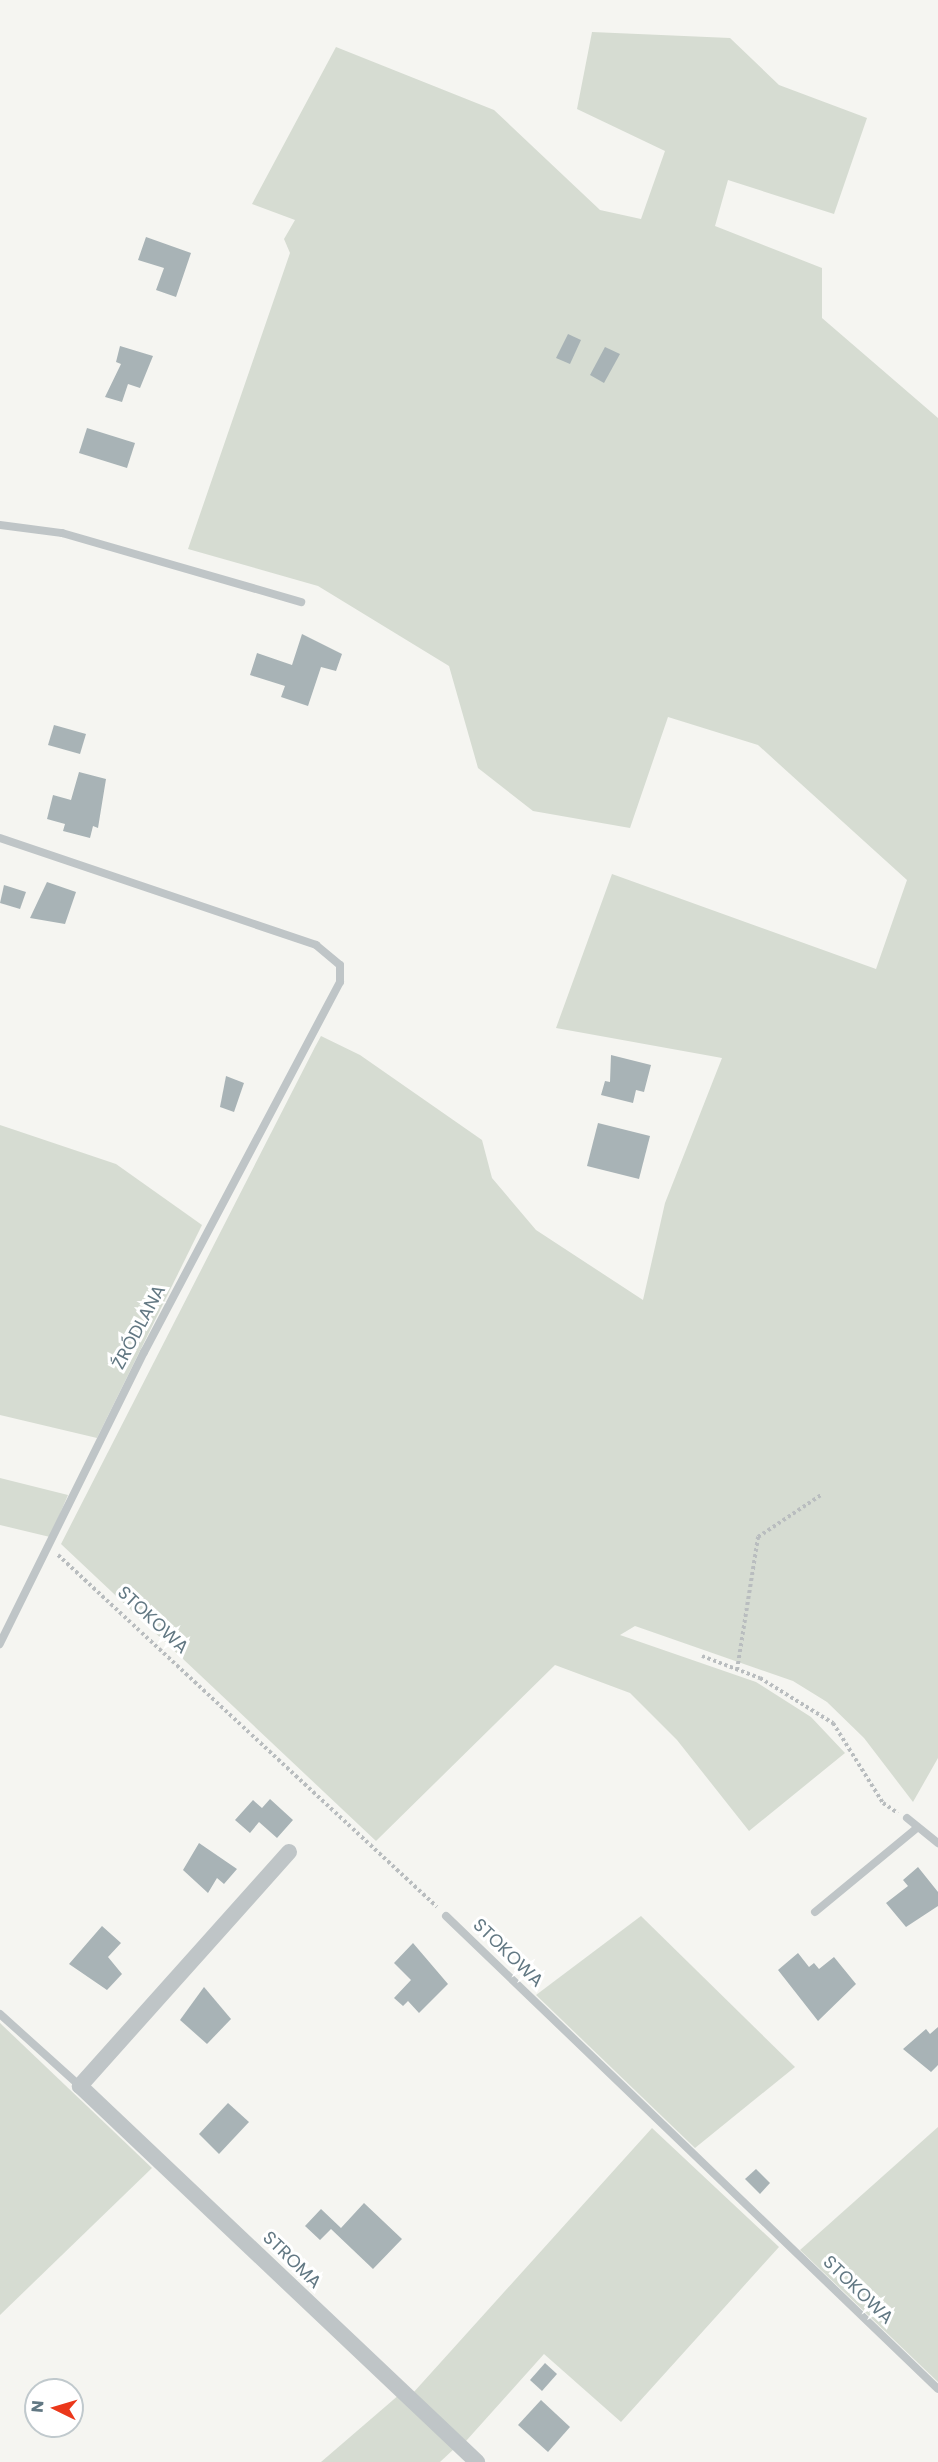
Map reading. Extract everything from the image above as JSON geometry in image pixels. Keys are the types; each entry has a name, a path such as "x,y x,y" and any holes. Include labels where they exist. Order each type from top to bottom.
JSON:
{"street":[{"path":"80,2086 289,1852"},
{"name":"STROMA","path":"80,2086 477,2462"}],"lane":[{"path":"0,525 62,533 301,602"},
{"name":"ŹRÓDLANA","path":"0,838 331,953 340,965 340,982 144,1352 0,1644"},
{"path":"907,1818 938,1844"},
{"path":"814,1912 917,1828"},
{"name":"STOKOWA","path":"446,1916 938,2389"},
{"path":"0,2014 80,2086"}],"path":[{"path":"737,1670 758,1536 821,1495"},
{"name":"STOKOWA","path":"49,1547 446,1916"},
{"path":"702,1656 737,1670 833,1723 883,1803 907,1818"}],"shaded area":[{"path":"592,32 730,38 779,85 867,118 834,214 728,180 715,226 822,268 822,318 938,418 938,1758 913,1802 864,1738 827,1702 793,1681 635,1626 620,1635 756,1682 811,1717 845,1753 749,1831 677,1740 630,1693 555,1665 376,1841 61,1544 321,1036 360,1055 482,1140 492,1178 536,1230 643,1300 665,1203 722,1058 556,1028 612,874 876,969 907,880 758,745 668,717 630,828 533,811 478,768 449,666 318,586 188,549 290,253 284,239 295,220 252,204 336,47 494,110 600,210 641,219 665,151 577,109"},
{"path":"0,1125 116,1164 202,1225 97,1438 0,1415"},
{"path":"0,1478 68,1495 50,1537 0,1525"},
{"path":"641,1916 795,2067 695,2148 536,1995"},
{"path":"0,2023 152,2168 0,2315"},
{"path":"938,2127 938,2382 800,2250"},
{"path":"652,2128 779,2247 621,2422 544,2354 466,2441 413,2393"},
{"path":"400,2394 455,2448 440,2462 321,2462"}],"building":[{"path":"146,237 191,253 176,297 156,290 164,268 138,260"},
{"path":"568,334 581,340 570,364 556,358"},
{"path":"120,346 153,356 140,388 128,384 122,402 105,397 121,364 116,362"},
{"path":"605,347 620,354 604,383 590,375"},
{"path":"87,428 135,443 127,468 79,453"},
{"path":"302,634 342,654 336,671 321,667 308,706 281,697 285,686 250,675 257,653 292,665"},
{"path":"54,725 86,734 80,754 48,745"},
{"path":"79,772 106,779 98,828 93,826 90,838 63,831 65,824 47,819 53,795 71,800"},
{"path":"47,882 76,892 65,924 30,918"},
{"path":"4,885 26,892 20,909 0,903"},
{"path":"611,1055 651,1065 644,1092 636,1090 633,1103 601,1095 605,1081 610,1082"},
{"path":"226,1076 244,1083 234,1112 220,1107"},
{"path":"598,1123 650,1136 639,1179 587,1166"},
{"path":"270,1799 293,1820 277,1838 259,1822 250,1833 235,1820 253,1800 262,1808"},
{"path":"199,1843 237,1869 224,1884 217,1878 208,1893 183,1870"},
{"path":"918,1867 938,1892 938,1906 906,1927 886,1903 908,1886 903,1880"},
{"path":"102,1926 121,1943 108,1957 122,1974 107,1990 69,1964"},
{"path":"413,1943 448,1984 419,2013 408,2001 403,2006 394,1998 411,1980 394,1963"},
{"path":"798,1953 809,1967 814,1963 819,1969 834,1957 856,1984 818,2021 778,1970"},
{"path":"204,1987 231,2019 207,2044 180,2020"},
{"path":"938,2027 938,2065 931,2072 903,2049 926,2029 930,2034"},
{"path":"228,2103 249,2122 219,2154 199,2134"},
{"path":"756,2169 770,2183 760,2194 745,2179"},
{"path":"364,2203 402,2239 373,2269 331,2229 320,2240 305,2226 321,2209 341,2228"},
{"path":"545,2363 557,2374 542,2391 530,2380"},
{"path":"541,2400 570,2427 548,2452 518,2425"}]}
